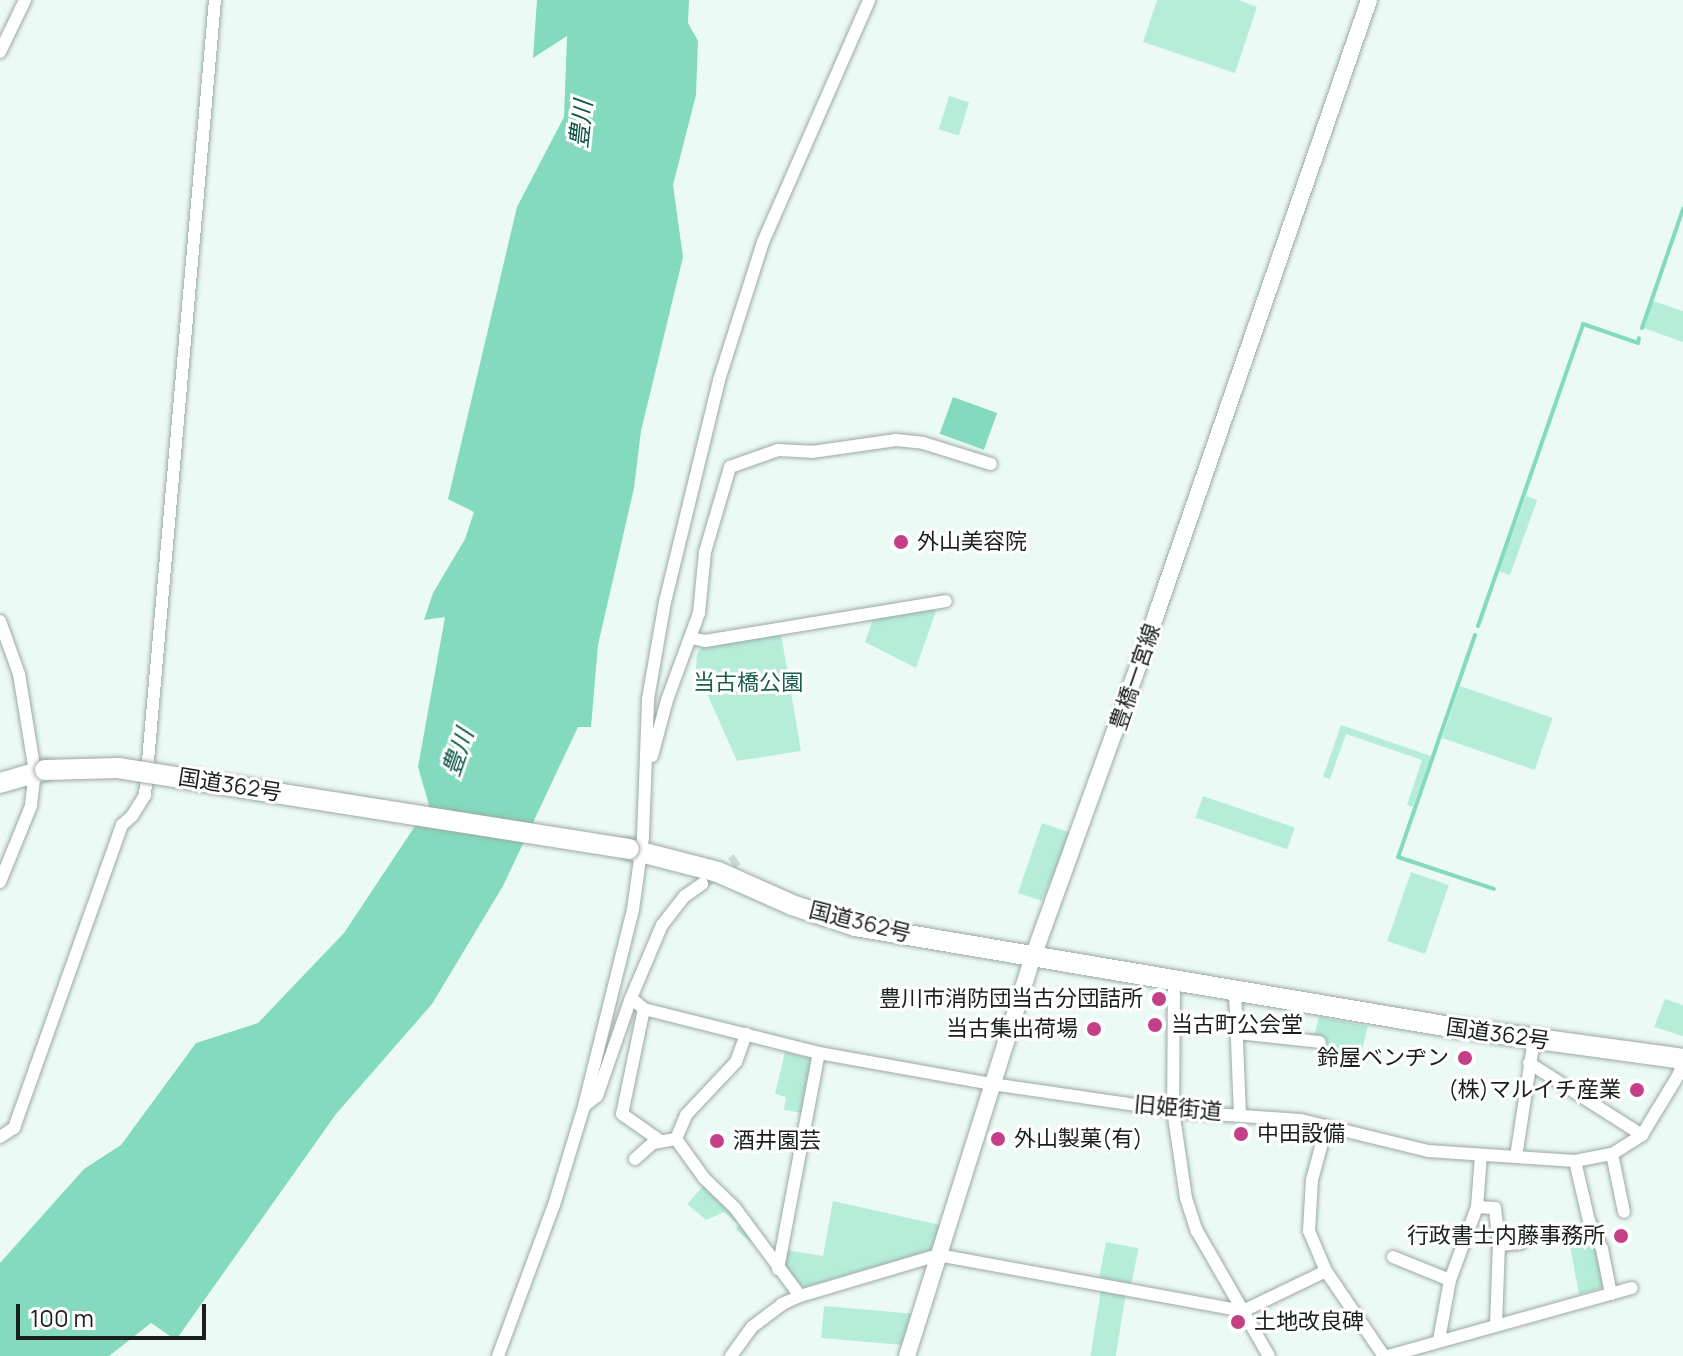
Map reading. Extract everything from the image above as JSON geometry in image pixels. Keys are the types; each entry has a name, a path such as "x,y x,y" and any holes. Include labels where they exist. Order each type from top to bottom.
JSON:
{"highway":[{"name":"国道362号","path":"0,783 40,771 118,768 635,850 718,872 792,905 855,926 1034,954 1235,991 1534,1039 1683,1059"}],"main road":[{"name":"豊橋一宮線","path":"907,1356 996,1083 1034,954 1139,664 1369,0"}],"street":[{"path":"0,52 25,0"},
{"path":"0,1137 14,1128 122,825 132,816 145,795 215,0"},
{"path":"646,778 648,699 665,602 719,380 763,242 869,0"},
{"path":"498,1356 554,1205 584,1106 633,910 635,850 646,778 667,700 699,613 705,552 730,467 778,450 812,452 896,440 931,445 991,464"},
{"path":"691,638 705,641 946,601"},
{"path":"0,621 19,674 40,771 31,806 0,882"},
{"path":"584,1106 597,1096 631,998 662,925 685,896 702,884"},
{"path":"1174,979 1173,1110 1189,1209 1197,1231 1269,1356"},
{"path":"1235,991 1240,1114"},
{"name":"旧姫街道","path":"631,998 644,1009 819,1053 1173,1110 1301,1120 1428,1151 1575,1161 1612,1154 1642,1135 1679,1074 1683,1059"},
{"path":"644,1009 622,1114 659,1140"},
{"path":"1237,1033 1320,1042"},
{"path":"676,1139 686,1115 736,1062 746,1034"},
{"path":"1516,1157 1534,1039"},
{"path":"778,1269 819,1053"},
{"path":"1529,1063 1642,1135"},
{"path":"1326,1128 1308,1212 1309,1231 1326,1271 1386,1356 1632,1288"},
{"path":"635,1159 659,1140 676,1139"},
{"path":"676,1139 704,1178 735,1208 800,1296"},
{"path":"1612,1154 1624,1212"},
{"path":"1439,1340 1450,1280 1477,1207 1481,1155"},
{"path":"1575,1161 1589,1221 1602,1249 1611,1294"},
{"path":"1477,1207 1495,1208 1499,1245 1496,1325"},
{"path":"1499,1245 1521,1243"},
{"path":"731,1356 752,1327 800,1296 938,1255 1243,1311 1326,1271"},
{"path":"1393,1257 1450,1280"}],"green space":[{"path":"1157,0 1238,0 1257,7 1235,73 1143,42"},
{"path":"949,96 969,102 959,136 939,129"},
{"path":"1653,301 1683,311 1683,342 1644,328"},
{"path":"1526,496 1537,500 1510,575 1499,571"},
{"path":"936,611 916,668 865,642 873,619"},
{"name":"当古橋公園","path":"781,634 801,751 737,761 696,669 697,653 704,646"},
{"path":"1460,686 1553,718 1535,770 1442,738"},
{"path":"1341,725 1431,756 1413,807 1407,805 1422,760 1346,734 1330,779 1323,777"},
{"path":"1203,796 1295,828 1287,849 1196,818"},
{"path":"1042,823 1071,833 1042,901 1018,893"},
{"path":"1411,872 1449,885 1425,954 1387,941"},
{"path":"1665,999 1683,1005 1683,1036 1654,1027"},
{"path":"1319,1017 1368,1026 1360,1058 1298,1037 1315,1033"},
{"path":"785,1052 813,1059 803,1113 784,1110 786,1097 775,1094"},
{"path":"705,1184 733,1210 754,1240 750,1242 736,1229 739,1225 724,1212 706,1220 687,1204"},
{"path":"833,1201 940,1225 932,1250 806,1287 800,1285 784,1267 787,1250 823,1256"},
{"path":"1588,1229 1599,1251 1605,1287 1579,1294 1568,1235"},
{"path":"1106,1242 1138,1248 1132,1284 1099,1277"},
{"path":"1101,1290 1126,1294 1116,1356 1091,1356"},
{"path":"824,1306 911,1314 908,1345 821,1338"}],"water":[{"name":"豊川","path":"537,0 689,0 688,23 698,41 696,95 673,185 683,257 641,431 634,488 598,645 591,727 578,727 503,886 432,1004 336,1114 176,1340 151,1323 109,1356 0,1356 0,1263 84,1169 121,1145 196,1043 258,1023 344,933 429,805 418,767 445,617 424,620 433,593 465,539 474,512 448,499 517,207 564,117 567,36 533,58"},
{"path":"953,397 997,413 984,450 940,434"}],"waterway":[{"path":"1642,328 1683,209"},
{"path":"1478,626 1583,324 1638,343 1639,338"},
{"path":"1475,635 1398,857 1494,889"}],"tunnel":[{"path":"702,884 737,859"}],"place":[{"name":"外山美容院","path":"901,542"},
{"name":"豊川市消防団当古分団詰所","path":"1159,999"},
{"name":"当古町公会堂","path":"1155,1025"},
{"name":"当古集出荷場","path":"1094,1029"},
{"name":"鈴屋ベンヂン","path":"1465,1058"},
{"name":"(株)マルイチ産業","path":"1637,1090"},
{"name":"中田設備","path":"1241,1134"},
{"name":"外山製菓(有)","path":"998,1139"},
{"name":"酒井園芸","path":"717,1141"},
{"name":"行政書士内藤事務所","path":"1621,1236"},
{"name":"土地改良碑","path":"1238,1322"}]}
